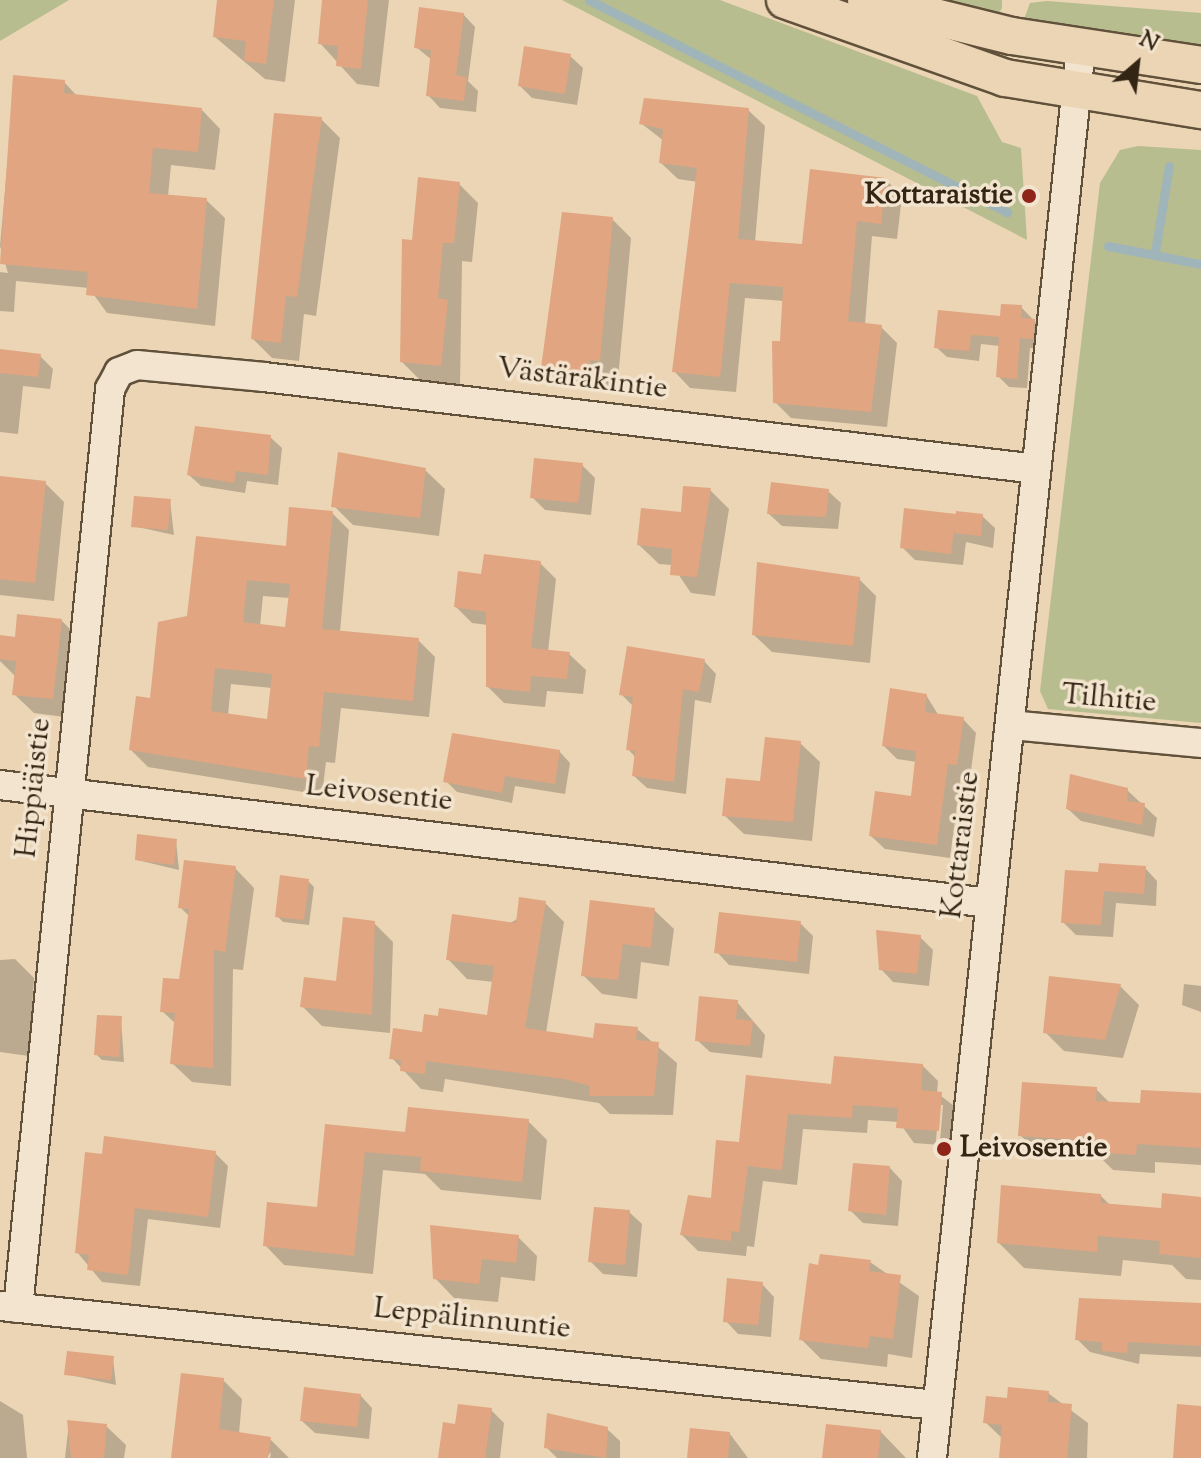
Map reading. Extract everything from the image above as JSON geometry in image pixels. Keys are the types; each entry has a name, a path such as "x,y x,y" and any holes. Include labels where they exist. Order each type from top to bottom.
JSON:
{"main road":[{"path":"785,0 917,51 1075,92 1201,110"},
{"path":"866,0 1081,48 1201,65"}],"street":[{"name":"Kottaraistie","path":"932,1458 1081,48"},
{"name":"Västäräkintie","path":"119,372 137,365 275,379 1037,469"},
{"name":"Hippiäistie","path":"9,1307 69,793 110,389 119,372"},
{"name":"Tilhitie","path":"1010,725 1201,743"},
{"name":"Leivosentie","path":"0,785 989,903"},
{"name":"Leppälinnuntie","path":"9,1307 937,1405"}],"green space":[{"path":"0,0 69,0 0,41"},
{"path":"562,0 720,0 977,96 1002,142 1021,148 1027,240"},
{"path":"896,0 1002,0 1002,8 997,17"},
{"path":"1047,1 1201,13 1201,56 1023,22 1030,3"},
{"path":"1138,146 1201,150 1201,723 1048,709 1040,691 1100,183 1120,150"}],"building":[{"path":"217,0 274,0 266,64 244,61 246,41 213,37"},
{"path":"322,0 368,0 361,69 336,66 338,46 318,44"},
{"path":"419,7 464,13 456,75 467,77 464,101 426,96 431,50 414,48"},
{"path":"524,46 571,54 565,94 518,86"},
{"path":"13,75 65,80 64,93 202,108 198,152 153,148 149,193 207,198 197,309 86,295 88,272 0,264"},
{"path":"644,98 749,108 738,239 802,244 810,169 886,178 881,224 857,221 848,321 882,325 871,412 773,403 772,341 780,341 783,287 730,283 720,377 672,372 697,168 659,163 663,129 639,124"},
{"path":"274,113 322,117 297,297 286,296 281,343 251,339"},
{"path":"418,177 460,182 454,243 443,243 438,298 448,300 441,366 400,362 402,239 412,240"},
{"path":"562,212 613,217 600,361 590,360 589,372 541,368"},
{"path":"1001,304 1022,305 1021,318 1035,319 1033,339 1020,338 1017,379 996,377 999,337 971,335 969,351 934,348 938,310 1000,316"},
{"path":"0,349 41,354 38,377 0,373"},
{"path":"195,426 271,435 268,475 236,471 234,483 187,475"},
{"path":"338,452 426,468 420,518 331,507"},
{"path":"534,458 583,463 578,503 530,498"},
{"path":"0,476 46,481 35,583 0,579"},
{"path":"771,482 829,489 826,517 767,514"},
{"path":"683,486 711,488 697,577 670,575 672,549 637,545 641,508 681,512"},
{"path":"134,496 171,499 168,530 131,527"},
{"path":"289,507 333,511 322,629 419,638 413,701 324,692 319,747 309,746 306,779 129,750 136,696 150,698 158,622 187,616 196,536 286,546","holes":["247,580 290,584 285,627 243,622","215,668 272,674 267,719 211,711"]},
{"path":"904,508 956,514 951,554 900,548"},
{"path":"956,511 983,514 981,536 954,533"},
{"path":"484,554 541,561 531,648 570,652 567,679 531,676 530,692 486,687 486,612 454,607 458,571 481,574"},
{"path":"757,562 860,577 853,646 752,635"},
{"path":"17,614 62,619 53,699 12,695 16,661 0,659 0,635 15,637"},
{"path":"627,646 705,659 699,692 683,689 674,782 632,776 635,751 626,750 633,697 619,695"},
{"path":"890,688 927,694 925,712 964,717 957,765 948,764 937,845 869,836 875,791 911,796 916,751 882,746"},
{"path":"452,733 560,750 555,784 505,776 502,793 443,782"},
{"path":"765,737 801,741 793,822 722,816 726,778 760,781"},
{"path":"1070,774 1128,788 1127,801 1145,803 1142,825 1066,809"},
{"path":"137,834 177,839 174,865 135,860"},
{"path":"184,860 236,866 225,952 214,950 213,1068 170,1064 175,1013 160,1012 163,978 179,979 189,909 178,908"},
{"path":"1099,863 1146,866 1144,894 1104,891 1101,925 1061,923 1065,870 1098,872"},
{"path":"280,875 309,879 304,920 275,917"},
{"path":"519,897 546,901 525,1028 593,1038 595,1023 638,1027 636,1040 659,1042 654,1096 589,1096 590,1086 565,1079 426,1061 425,1074 400,1071 401,1060 389,1059 393,1028 422,1032 424,1014 438,1016 439,1008 487,1015 494,966 446,960 452,914 516,923"},
{"path":"590,900 655,908 651,948 623,944 618,980 581,976"},
{"path":"719,912 801,921 797,962 714,953"},
{"path":"343,917 375,921 372,1015 300,1007 304,977 336,981"},
{"path":"876,930 921,935 917,974 879,970"},
{"path":"1049,976 1121,984 1105,1040 1043,1033"},
{"path":"699,996 738,1000 736,1019 753,1021 750,1046 695,1041"},
{"path":"97,1015 122,1016 119,1057 94,1055"},
{"path":"834,1056 923,1064 921,1090 942,1092 939,1131 896,1128 898,1108 853,1105 852,1118 788,1114 782,1170 748,1166 739,1232 731,1231 731,1241 680,1235 688,1195 711,1198 716,1140 739,1142 746,1075 831,1084"},
{"path":"1022,1082 1097,1087 1096,1101 1140,1103 1141,1090 1201,1093 1201,1148 1137,1144 1136,1155 1092,1152 1093,1141 1018,1136"},
{"path":"408,1107 529,1119 522,1182 420,1171 421,1157 365,1152 354,1256 263,1246 267,1202 317,1207 325,1124 405,1132"},
{"path":"104,1136 216,1151 208,1217 135,1208 128,1275 87,1270 89,1255 75,1253 85,1152 102,1154"},
{"path":"853,1163 890,1166 886,1215 848,1211"},
{"path":"1001,1185 1101,1194 1101,1203 1161,1208 1162,1193 1201,1197 1201,1258 1159,1254 1160,1241 1098,1236 1097,1252 997,1243"},
{"path":"594,1207 630,1210 625,1265 588,1262"},
{"path":"430,1225 519,1235 516,1263 482,1259 479,1284 433,1279"},
{"path":"820,1254 871,1260 869,1271 901,1275 893,1339 870,1336 868,1348 799,1340 809,1263 818,1265"},
{"path":"727,1278 763,1282 758,1325 723,1322"},
{"path":"1079,1298 1201,1303 1201,1346 1128,1342 1127,1353 1102,1351 1102,1342 1075,1340"},
{"path":"67,1351 114,1356 111,1380 64,1375"},
{"path":"181,1373 224,1378 219,1429 271,1437 268,1458 171,1458"},
{"path":"304,1387 361,1394 357,1427 300,1421"},
{"path":"1008,1387 1049,1391 1048,1402 1072,1404 1067,1458 999,1458 1002,1425 983,1423 986,1396 1007,1398"},
{"path":"458,1404 492,1408 485,1458 438,1458 443,1422 455,1424"},
{"path":"1177,1404 1201,1406 1201,1458 1173,1458"},
{"path":"547,1413 608,1427 606,1458 544,1448"},
{"path":"67,1420 107,1424 104,1458 71,1458"},
{"path":"826,1424 881,1430 878,1458 822,1458"},
{"path":"690,1428 730,1432 728,1458 687,1458"}],"waterway":[{"path":"589,0 1007,212"},
{"path":"1155,252 1169,166"},
{"path":"1108,246 1201,264"}],"place":[{"name":"Kottaraistie","path":"1029,196"},
{"name":"Leivosentie","path":"944,1149"}]}
